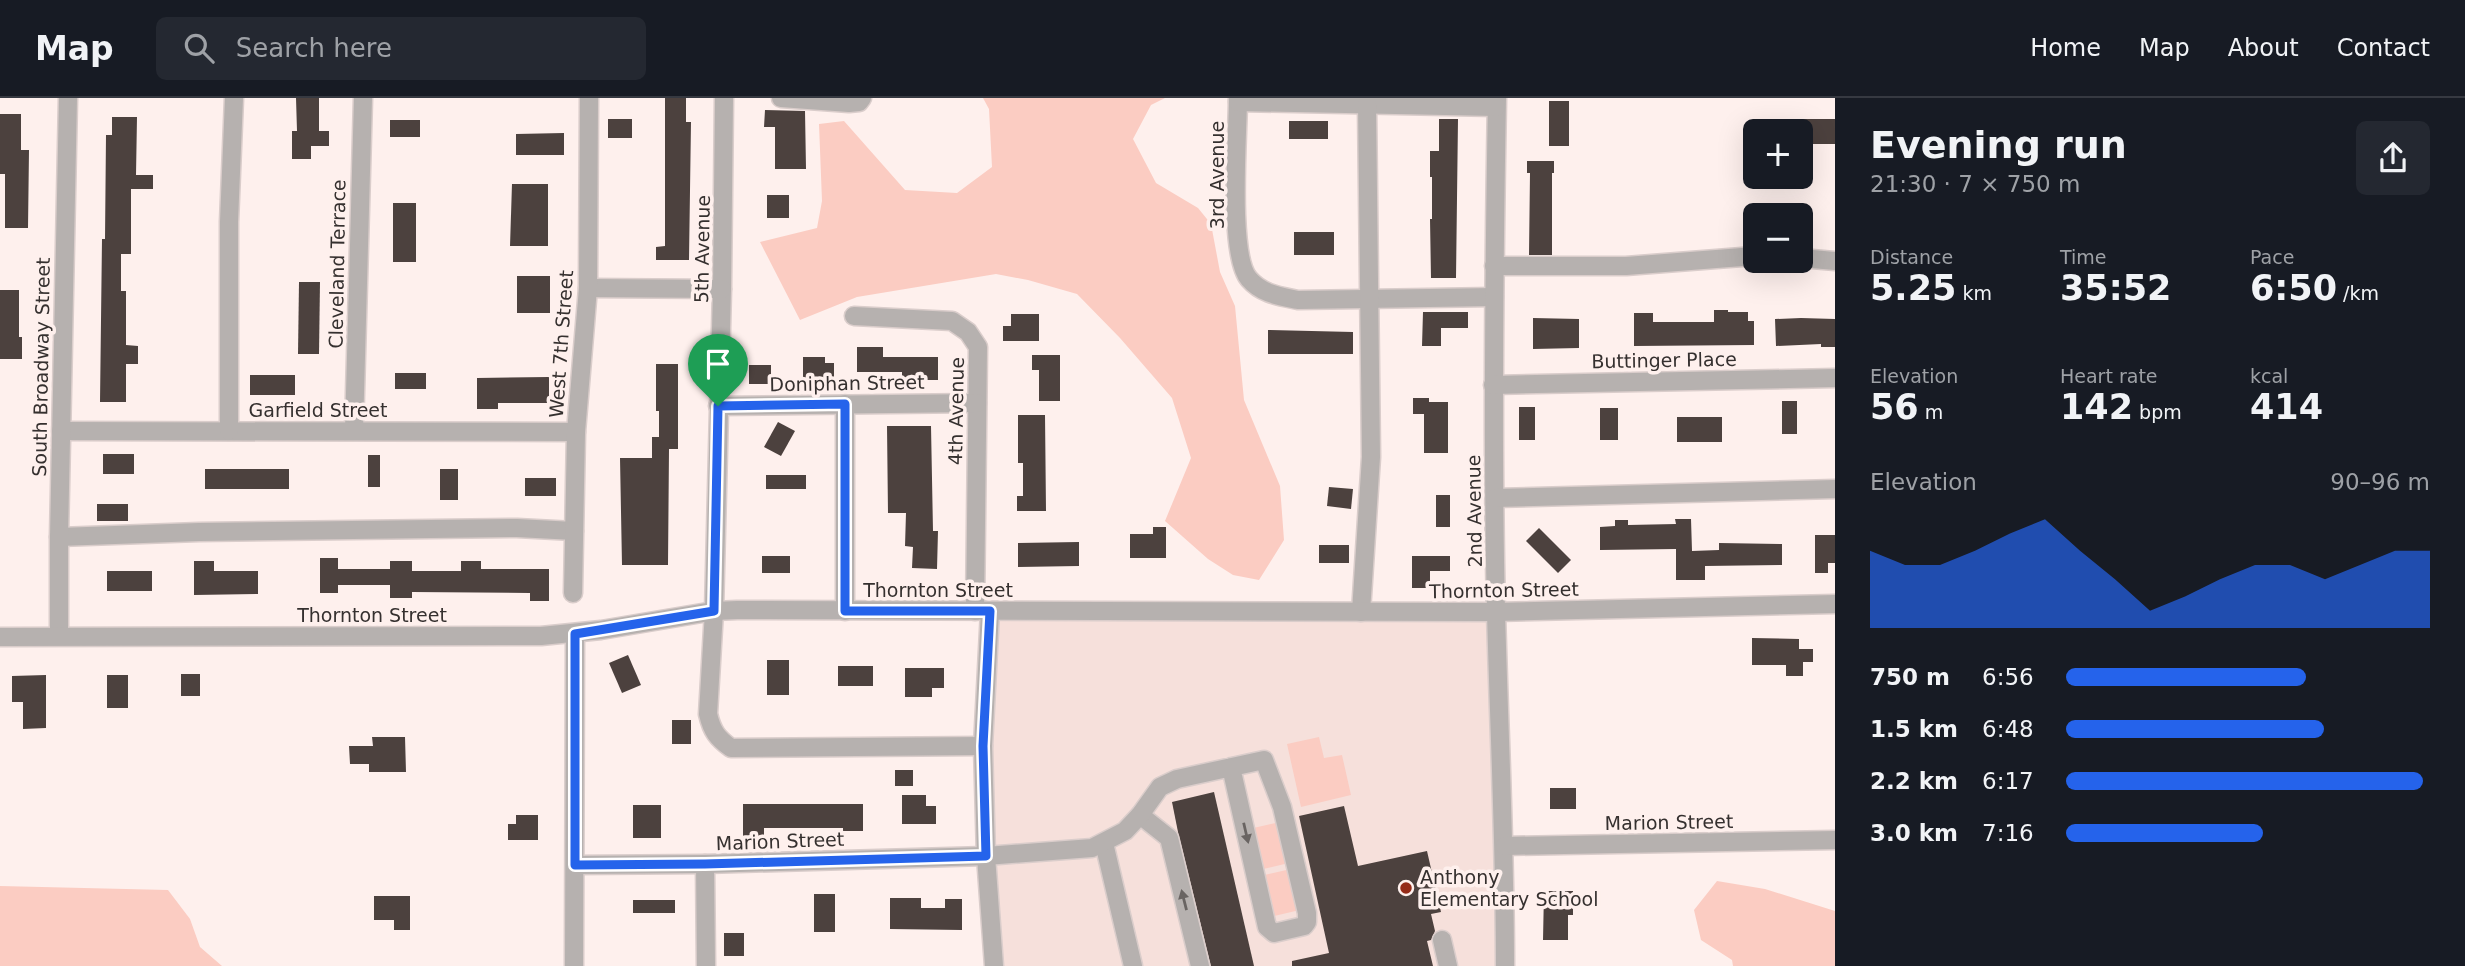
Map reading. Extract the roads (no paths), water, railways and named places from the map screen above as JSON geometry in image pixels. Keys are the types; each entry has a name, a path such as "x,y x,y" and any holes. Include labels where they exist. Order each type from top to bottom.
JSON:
{"street":[{"name":"South Broadway Street","path":"58,636 68,98"},
{"path":"229,431 229,222 234,98"},
{"name":"Cleveland Terrace","path":"354,430 363,98"},
{"name":"West 7th Street","path":"573,593 576,432 588,288 589,98"},
{"name":"5th Avenue","path":"724,98 714,611 708,715 718,739 731,748 983,746"},
{"path":"781,98 849,103 859,102 862,98"},
{"path":"1238,100 1367,104 1496,102"},
{"name":"3rd Avenue","path":"1238,100 1236,225 1238,247 1248,278 1266,293 1298,300 1370,299"},
{"name":"2nd Avenue","path":"1496,102 1493,385 1496,612 1505,846 1505,966"},
{"path":"1360,612 1371,457 1367,104"},
{"path":"1494,266 1626,265 1743,257"},
{"path":"1813,259 1835,261"},
{"path":"588,288 722,289"},
{"path":"1370,299 1494,297"},
{"name":"4th Avenue","path":"854,316 953,321 968,332 978,346 983,746 986,856 994,966"},
{"name":"Buttinger Place","path":"1493,385 1835,378"},
{"name":"Doniphan Street","path":"718,406 977,403"},
{"path":"845,404 845,611"},
{"name":"Garfield Street","path":"61,431 576,432"},
{"path":"1495,498 1835,489"},
{"path":"58,537 199,532 505,528 574,531"},
{"name":"Thornton Street","path":"0,637 528,636 575,634 714,611 1496,612 1835,604"},
{"path":"574,966 575,634"},
{"path":"1133,966 1104,843 1125,831 1153,795 1169,782 1231,767 1264,760 1282,807 1307,912 1307,922 1304,926 1274,933 1267,927 1231,767"},
{"path":"1140,815 1169,838 1200,966"},
{"name":"Marion Street","path":"1505,846 1835,840"},
{"name":"Marion Street","path":"575,865 986,856 1092,848 1104,843"},
{"path":"705,864 706,966"},
{"path":"1442,940 1448,966"}],"place":[{"name":"Anthony Elementary School","path":"1406,888"}]}
